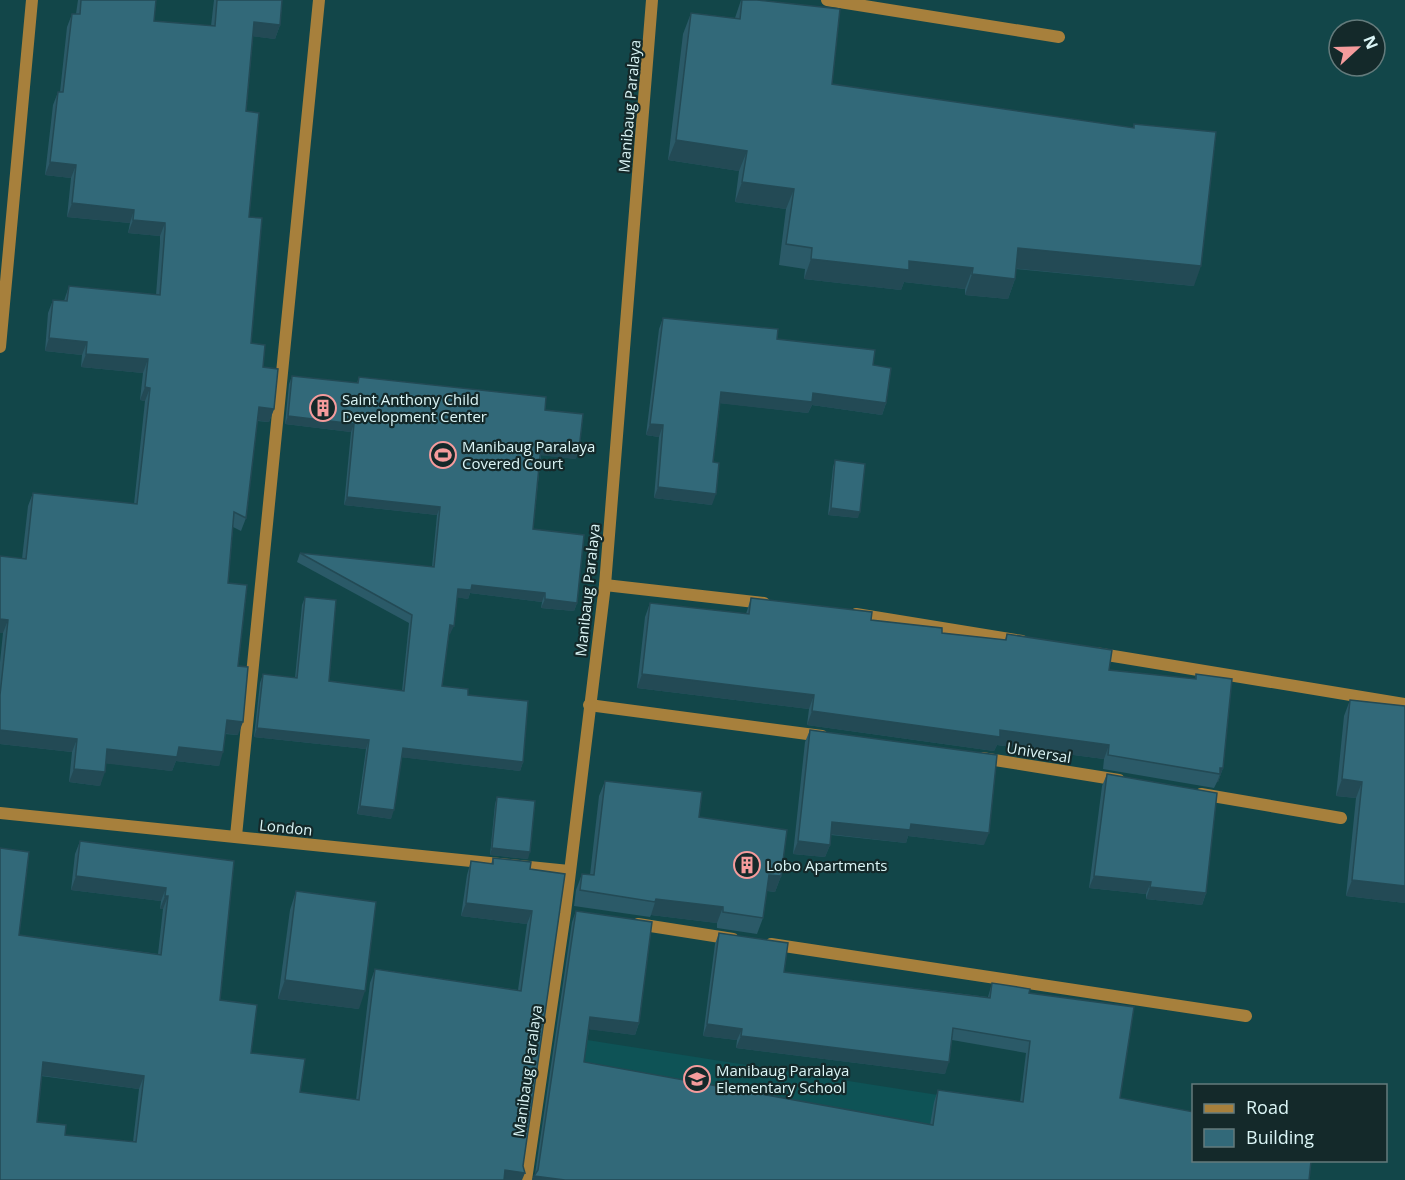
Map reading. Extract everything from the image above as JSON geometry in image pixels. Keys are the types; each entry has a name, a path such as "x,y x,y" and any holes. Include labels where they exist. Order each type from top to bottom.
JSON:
{"street":[{"path":"0,347 32,0"},
{"path":"237,836 319,0"},
{"name":"Manibaug Paralaya","path":"526,1180 571,914 569,871 588,705 605,585 652,0"},
{"path":"827,0 1059,37"},
{"path":"605,585 780,604"},
{"path":"839,611 1036,643"},
{"path":"1083,651 1405,704"},
{"path":"588,705 838,738"},
{"name":"Universal","path":"968,755 1131,783"},
{"path":"1190,792 1341,818"},
{"name":"London","path":"0,813 569,871"},
{"path":"624,922 1246,1016"}],"shaded area":[{"name":"Manibaug Paralaya Elementary School","path":"568,1037 1097,1120 546,1180"}],"building":[{"path":"81,0 156,0 154,21 215,26 217,0 282,0 280,25 254,22 246,111 259,113 249,217 262,218 251,343 265,345 263,367 278,369 274,409 259,407 246,518 234,512 228,583 247,585 238,666 248,667 243,722 227,720 223,752 179,747 177,757 107,749 105,772 74,769 77,739 0,730 0,695 8,620 0,619 0,556 26,559 33,493 137,504 150,388 145,387 148,359 86,354 87,342 49,338 53,300 67,301 69,286 160,295 165,223 133,220 134,210 72,203 76,165 50,162 58,92 63,92 72,14 80,14"},
{"path":"742,0 840,9 832,84 1134,128 1134,124 1216,132 1201,266 1018,248 1015,279 972,274 973,268 909,261 909,270 811,259 812,248 786,244 794,189 742,182 747,151 676,140 691,13 740,19"},
{"path":"663,318 778,329 777,339 875,350 873,365 891,368 886,403 813,393 812,402 721,392 713,462 719,463 716,494 658,487 663,425 650,424"},
{"path":"292,376 358,383 359,377 546,397 545,410 583,414 579,450 541,446 533,529 584,535 577,603 545,599 545,593 472,585 471,590 458,589 454,626 450,625 442,686 468,689 468,695 528,701 523,762 403,748 394,810 360,806 369,740 257,728 263,674 297,678 305,597 336,600 329,681 404,691 412,615 300,553 434,567 440,507 347,497 354,424 288,416"},
{"path":"835,460 865,464 860,512 831,508"},
{"path":"751,598 872,612 871,620 942,628 942,633 1006,640 1007,634 1112,650 1109,670 1196,679 1196,674 1232,679 1223,768 1220,768 1220,774 1108,755 1109,745 1000,730 1000,737 812,711 814,695 642,674 650,603 749,614"},
{"path":"1350,700 1405,706 1405,886 1352,880 1362,782 1342,779"},
{"path":"810,730 997,755 989,833 911,824 910,830 832,822 830,845 798,841"},
{"path":"1107,774 1217,793 1206,893 1150,887 1151,882 1094,876"},
{"path":"605,781 702,792 699,817 787,830 781,876 769,875 763,918 723,912 723,907 656,899 655,902 580,890 582,874 594,875"},
{"path":"497,797 535,801 530,852 492,848"},
{"path":"80,841 234,861 220,1000 257,1005 251,1053 305,1059 300,1092 359,1100 375,969 521,991 532,911 466,903 471,861 493,864 493,858 531,862 530,869 565,874 523,1166 525,1173 505,1170 504,1180 0,1180 0,848 29,852 19,935 161,955 168,896 165,896 166,888 76,876","holes":["43,1062 144,1076 136,1142 65,1135 66,1125 37,1122"]},
{"path":"296,891 376,902 365,991 285,980"},
{"path":"576,911 652,922 639,1023 590,1017 584,1062 933,1125 938,1090 1023,1102 1030,1041 953,1028 949,1062 741,1036 742,1029 707,1024 719,933 788,943 784,972 990,998 992,983 1030,989 1029,993 1134,1007 1120,1098 1192,1112 1192,1162 1311,1162 1309,1180 565,1180 534,1176 538,1170"}],"place":[{"name":"Saint Anthony Child Development Center","path":"323,408"},
{"name":"Manibaug Paralaya Covered Court","path":"443,455"},
{"name":"Lobo Apartments","path":"747,865"},
{"name":"Manibaug Paralaya Elementary School","path":"697,1079"}]}
